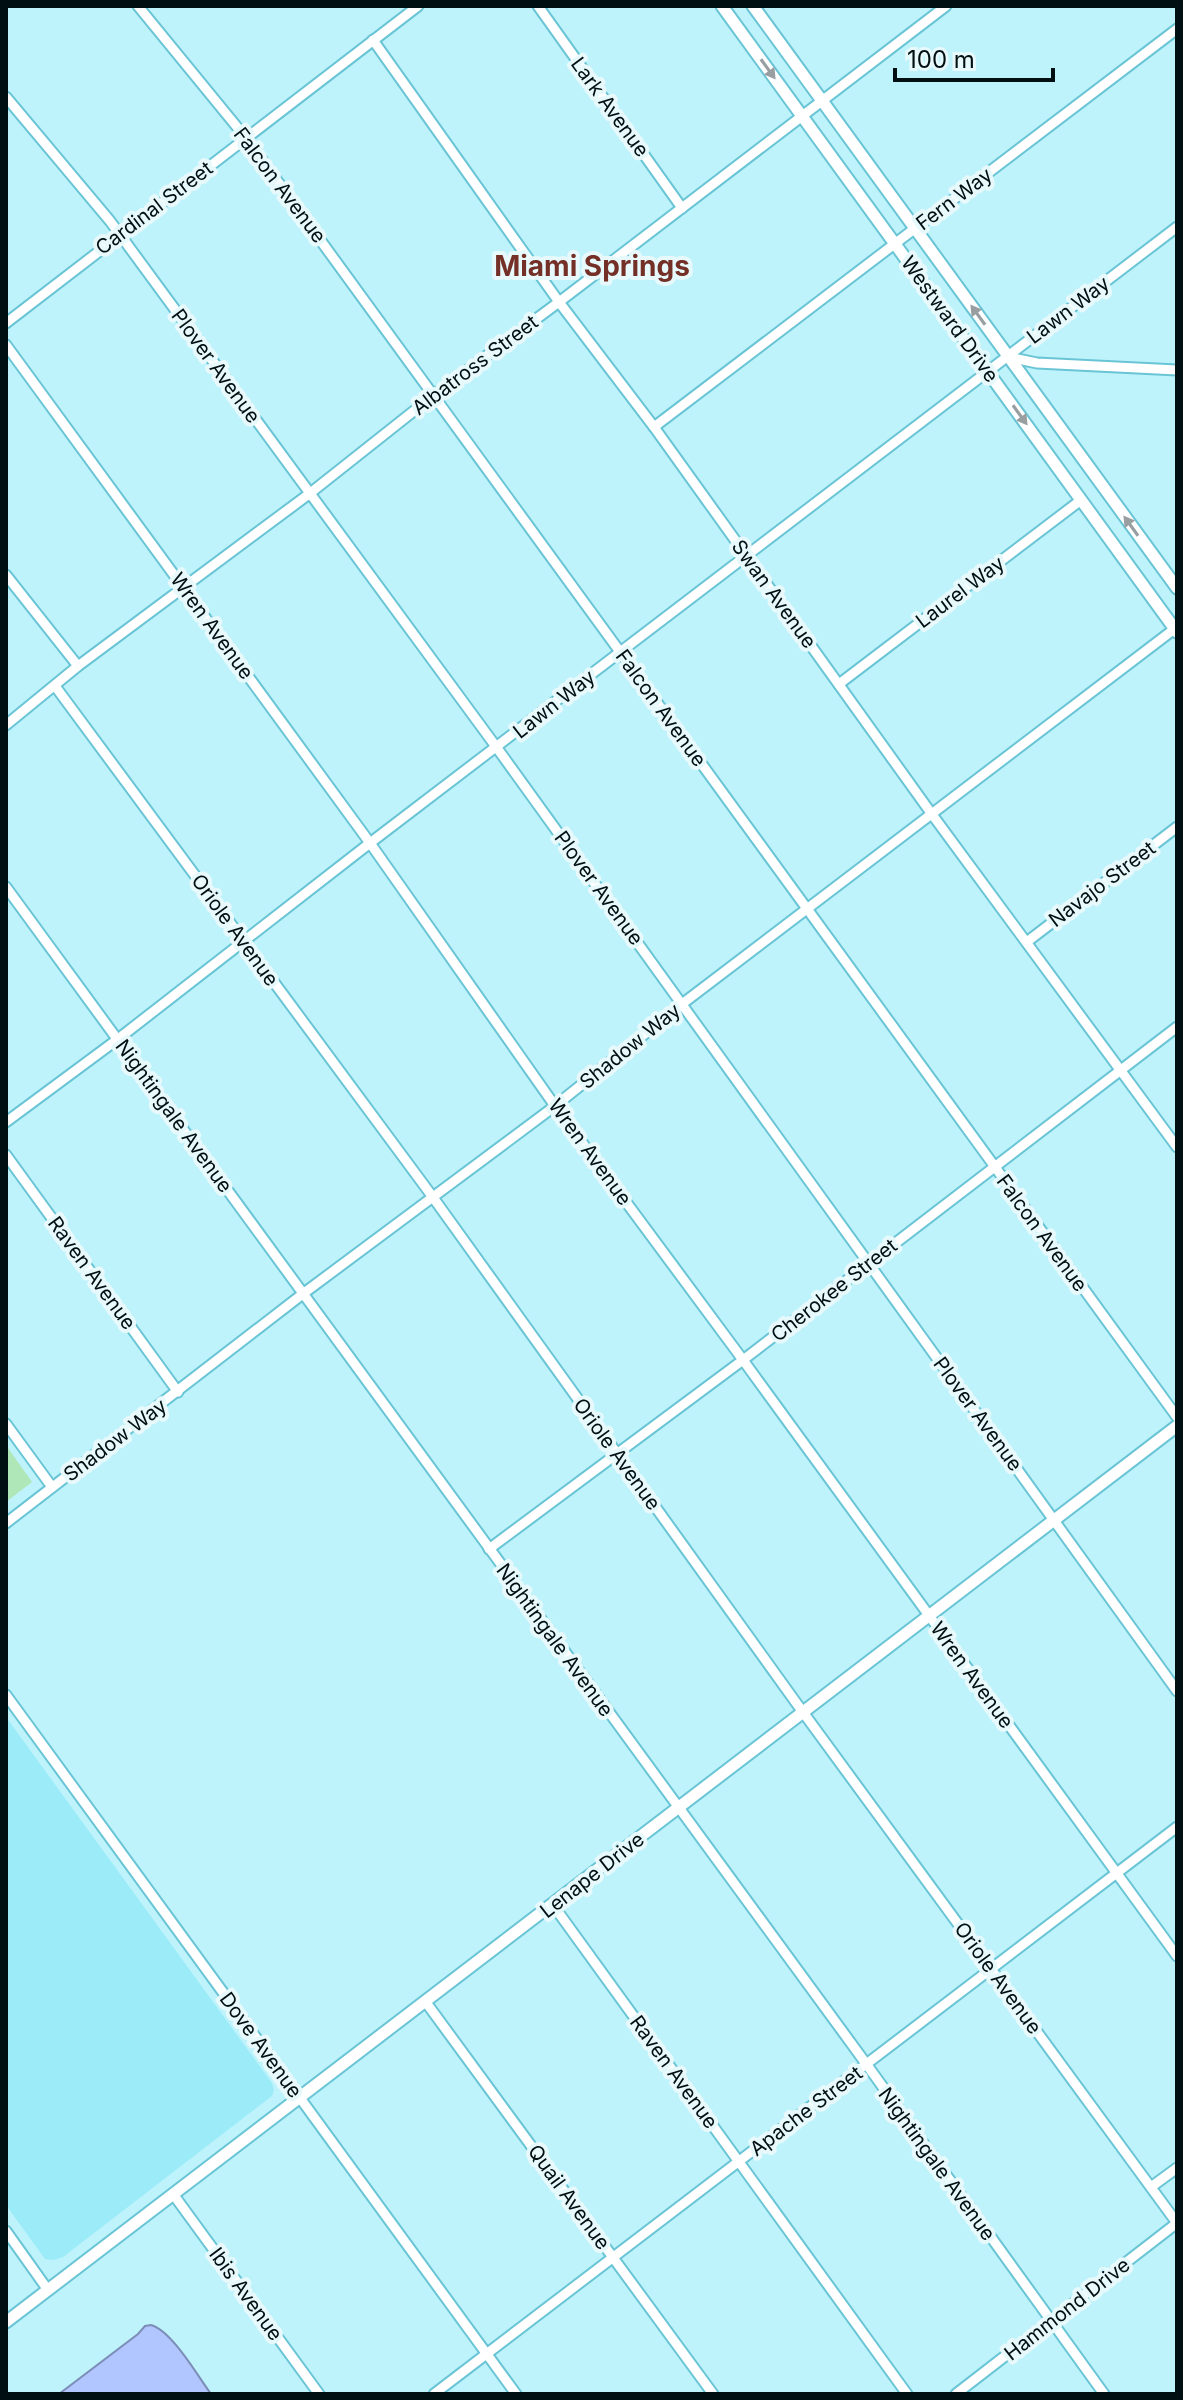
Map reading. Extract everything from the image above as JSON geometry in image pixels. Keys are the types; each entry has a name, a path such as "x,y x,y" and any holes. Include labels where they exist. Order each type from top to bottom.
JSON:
{"street":[{"name":"Falcon Avenue","path":"138,6 246,138 1177,1417"},
{"name":"Cardinal Street","path":"6,323 418,6"},
{"name":"Lark Avenue","path":"538,6 682,208"},
{"name":"Westward Drive","path":"722,6 1176,629"},
{"name":"Westward Drive","path":"753,6 1177,588"},
{"name":"Albatross Street","path":"6,725 78,666 309,494 434,395 946,6"},
{"name":"Fern Way","path":"654,427 1177,29"},
{"name":"Swan Avenue","path":"373,40 559,302 654,427 931,813 1177,1147"},
{"name":"Plover Avenue","path":"8,102 120,234 497,748 1177,1691"},
{"name":"Lawn Way","path":"6,1122 1177,227"},
{"name":"Wren Avenue","path":"6,345 370,843 555,1106 1177,1956"},
{"path":"1008,357 1037,363 1177,370"},
{"name":"Laurel Way","path":"839,684 1081,500"},
{"path":"6,575 78,666"},
{"name":"Shadow Way","path":"6,1523 304,1293 555,1106 931,813 1176,629"},
{"name":"Oriole Avenue","path":"55,686 432,1196 803,1712 1177,2223"},
{"name":"Navajo Street","path":"1028,941 1177,827"},
{"name":"Nightingale Avenue","path":"6,887 1104,2394"},
{"name":"Cherokee Street","path":"489,1549 743,1360 1177,1027"},
{"name":"Raven Avenue","path":"6,1155 178,1392"},
{"path":"6,1424 52,1487"},
{"name":"Lenape Drive","path":"6,2322 1177,1426"},
{"name":"Dove Avenue","path":"6,1695 516,2394"},
{"name":"Apache Street","path":"434,2394 1177,1827"},
{"name":"Raven Avenue","path":"553,1905 907,2394"},
{"name":"Quail Avenue","path":"425,2001 713,2394"},
{"path":"1151,2187 1177,2168"},
{"name":"Ibis Avenue","path":"173,2194 319,2394"},
{"name":"Hammond Drive","path":"956,2394 1177,2223"},
{"path":"6,2231 48,2290"}],"shaded area":[{"path":"6,1717 272,2083 274,2090 272,2096 63,2257 54,2260 45,2259 6,2205"},
{"path":"151,2325 176,2344 211,2394 59,2394 145,2326"}],"green space":[{"path":"6,1445 32,1482 6,1502"}],"district":[{"name":"Miami Springs","path":"592,266"}]}
